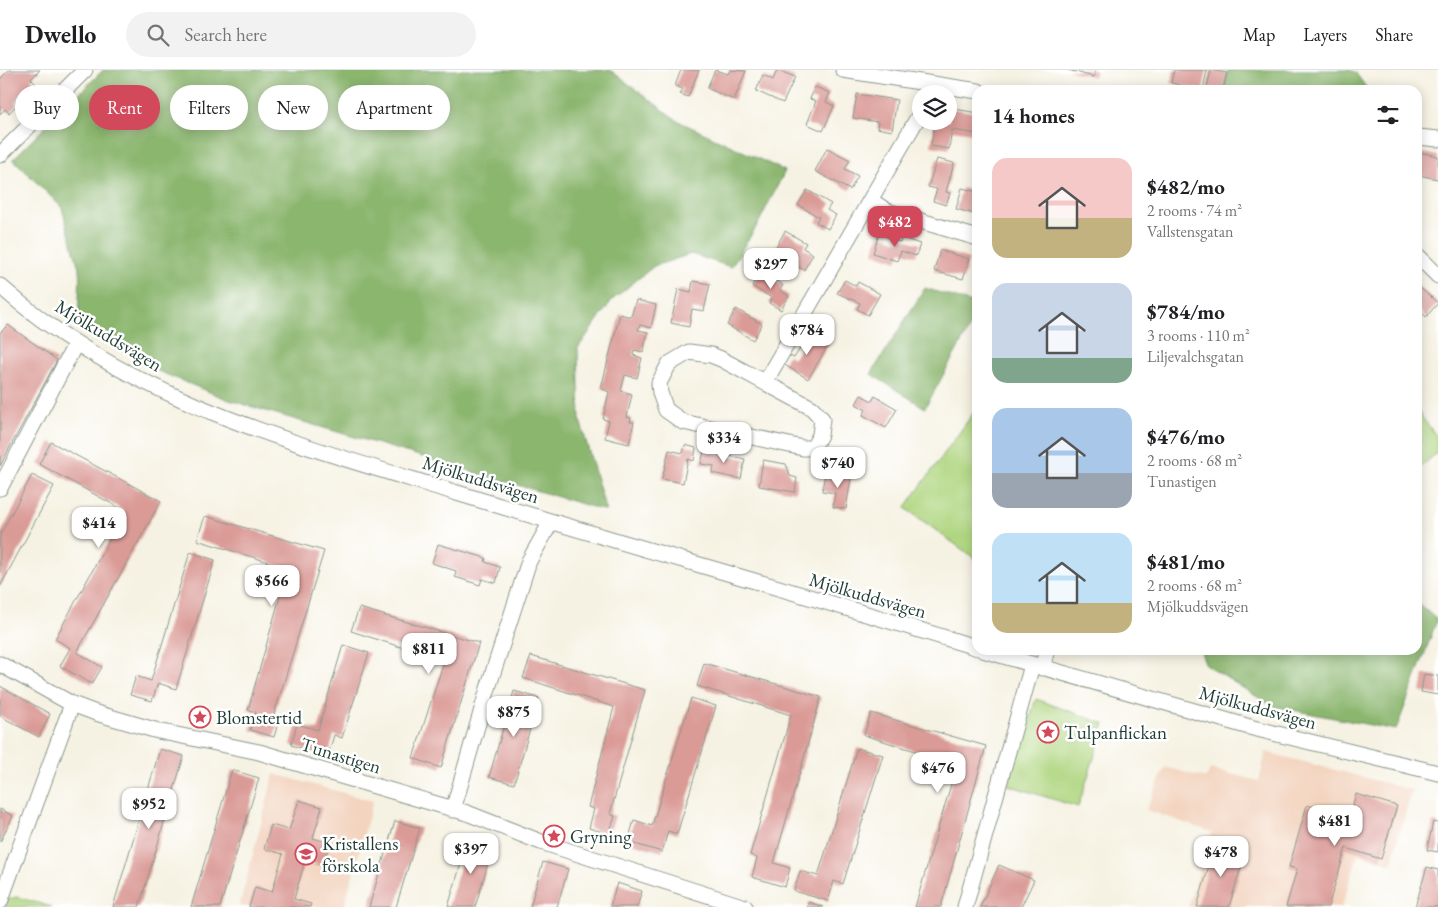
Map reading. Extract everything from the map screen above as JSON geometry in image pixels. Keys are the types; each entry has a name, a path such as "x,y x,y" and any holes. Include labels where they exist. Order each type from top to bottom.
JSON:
{"street":[{"path":"0,155 85,70"},
{"path":"843,70 912,85"},
{"path":"957,90 972,91"},
{"path":"765,382 912,128"},
{"path":"1422,137 1438,139"},
{"path":"870,200 887,211 972,236"},
{"path":"1422,260 1438,276"},
{"name":"Mjölkuddsvägen","path":"0,286 76,343 174,396 264,433 551,522 972,646"},
{"path":"0,488 76,343"},
{"path":"689,352 711,354 765,382 812,408 822,419 820,435 813,448 727,433 683,422 666,410 660,394 659,383 669,364 689,352"},
{"path":"453,810 489,684 527,568 551,522"},
{"name":"Mjölkuddsvägen","path":"999,655 1254,728 1438,772"},
{"path":"965,907 1037,667 1043,655"},
{"name":"Tunastigen","path":"0,664 72,704 158,731 259,752 467,813 541,842 723,904 745,907"},
{"path":"0,902 72,704"}],"shaded area":[{"path":"1266,752 1412,790 1391,864 1358,854 1342,907 1188,907 1212,832 1146,810 1165,767 1206,778 1210,769 1259,781"},
{"name":"Kristallens förskola","path":"274,774 373,801 344,907 239,907"}],"green space":[{"path":"103,70 610,70 678,121 785,171 758,224 731,267 691,254 654,266 612,300 578,348 580,420 606,511 229,400 153,369 78,321 80,272 62,208 13,159 42,130 79,130 79,94"},
{"path":"1228,70 1349,70 1355,72 1364,85 1225,85"},
{"path":"925,288 972,303 972,323 925,408 871,374"},
{"path":"972,415 972,556 905,508"},
{"path":"1422,417 1438,438 1438,452 1422,466"},
{"path":"1422,607 1437,620 1396,730 1272,706 1206,665 1202,655 1422,655"},
{"path":"1036,699 1105,724 1078,807 1008,785"},
{"path":"17,897 52,907 6,907 8,899"}],"building":[{"path":"9,70 40,70 31,79 35,85 15,85 15,107 9,113 5,109 0,114 0,79"},
{"path":"681,70 699,70 688,97 680,94 683,89 675,86"},
{"path":"715,70 728,74 730,70 746,71 734,100 707,88"},
{"path":"777,70 795,77 783,103 756,91 763,75 773,80"},
{"path":"1068,70 1096,70 1094,77"},
{"path":"1174,70 1207,70 1204,85 1171,83"},
{"path":"1211,70 1227,73 1224,85 1207,85"},
{"path":"815,87 830,93 826,102 834,106 823,131 807,124 816,101 810,99"},
{"path":"857,94 897,100 892,131 877,128 878,122 853,118"},
{"path":"957,109 972,112 972,133 952,130 957,130"},
{"path":"934,130 952,130 949,149 931,146"},
{"path":"827,148 850,160 845,169 858,176 850,190 815,171"},
{"path":"1422,153 1438,156 1438,179 1422,176"},
{"path":"937,159 954,163 946,192 950,193 946,205 933,201 937,189 928,187"},
{"path":"962,188 972,190 972,213 956,209"},
{"path":"807,190 831,204 827,210 836,215 828,229 816,222 819,217 798,205"},
{"path":"785,231 806,243 803,248 813,254 804,270 793,264 796,258 776,247"},
{"path":"879,234 900,242 902,238 920,244 916,256 901,251 897,261 873,253"},
{"path":"940,250 969,259 963,279 934,271"},
{"path":"760,271 783,285 780,290 789,296 781,310 769,303 772,298 752,286"},
{"path":"845,280 856,286 858,282 880,294 868,315 857,309 860,303 837,293"},
{"path":"693,281 710,284 704,311 692,309 689,327 671,323 678,289 691,292"},
{"path":"1422,289 1438,303 1426,317 1422,313"},
{"path":"636,300 656,305 651,328 640,325 638,330 648,332 643,352 634,350 633,355 642,358 637,378 625,375 621,391 632,394 627,417 631,418 630,422 634,422 629,444 605,438 609,421 603,419 609,392 601,388 620,314 631,317"},
{"path":"736,309 762,324 753,340 727,325"},
{"path":"8,325 57,360 0,466 0,333"},
{"path":"810,333 829,344 808,379 783,364 788,355 794,358"},
{"path":"861,395 872,401 875,396 897,409 886,428 863,415 866,410 856,404"},
{"path":"51,442 161,501 77,652 102,667 92,684 60,666 70,648 55,639 125,511 39,464"},
{"path":"685,445 696,448 694,461 688,459 683,483 662,479 669,450 683,453"},
{"path":"704,451 745,459 741,479 712,473 714,466 701,464"},
{"path":"763,460 786,464 790,476 797,478 795,492 759,486"},
{"path":"825,473 851,478 846,509 833,507 835,493 822,491"},
{"path":"32,475 54,486 0,587 0,535"},
{"path":"205,516 324,551 273,718 279,720 274,737 250,730 256,712 248,710 288,568 197,540"},
{"path":"438,544 486,558 485,562 500,567 496,583 482,579 480,585 455,577 456,571 432,563"},
{"path":"190,552 215,560 176,689 158,683 152,701 130,695 136,676 151,681"},
{"path":"359,608 479,643 441,768 413,758 444,661 351,631"},
{"path":"343,645 369,653 342,738 334,735 328,756 291,745 297,724 318,730"},
{"path":"531,656 645,690 610,814 615,816 609,834 589,828 594,809 588,807 614,707 523,678"},
{"path":"704,663 821,697 774,863 790,868 785,887 752,877 757,858 750,855 791,715 697,686"},
{"path":"1424,674 1438,676 1438,695 1421,692"},
{"path":"0,686 50,714 39,737 0,716"},
{"path":"514,691 539,698 514,784 489,777"},
{"path":"691,698 716,706 677,834 668,831 662,852 628,842 634,820 652,826"},
{"path":"871,713 986,746 941,907 915,907 957,764 864,735"},
{"path":"857,748 883,755 843,884 834,881 828,901 794,891 800,871 818,876"},
{"path":"160,749 184,756 139,907 113,907"},
{"path":"232,770 259,778 220,907 191,907"},
{"path":"1356,794 1397,806 1381,859 1346,848 1328,907 1286,907 1297,869 1289,867 1307,805 1349,817"},
{"path":"299,800 322,807 313,838 330,843 323,866 305,861 294,899 311,904 310,907 249,907 255,887 272,892 283,854 264,849 271,825 289,830"},
{"path":"0,809 13,816 0,842"},
{"path":"395,821 420,828 396,907 369,907"},
{"path":"1433,822 1438,823 1438,852 1427,850"},
{"path":"468,840 493,847 475,907 448,907"},
{"path":"1215,845 1245,854 1229,907 1197,907"},
{"path":"543,862 568,869 557,907 530,907"},
{"path":"999,865 1034,880 1021,907 980,907"},
{"path":"1427,867 1438,870 1438,907 1415,907"},
{"path":"617,883 642,891 637,907 610,907"},
{"path":"809,902 823,907 807,907"}],"place":[{"name":"Blomstertid","path":"200,717"},
{"name":"Tulpanflickan","path":"1048,732"},
{"name":"Gryning","path":"554,836"},
{"name":"Kristallens förskola","path":"306,854"}]}
